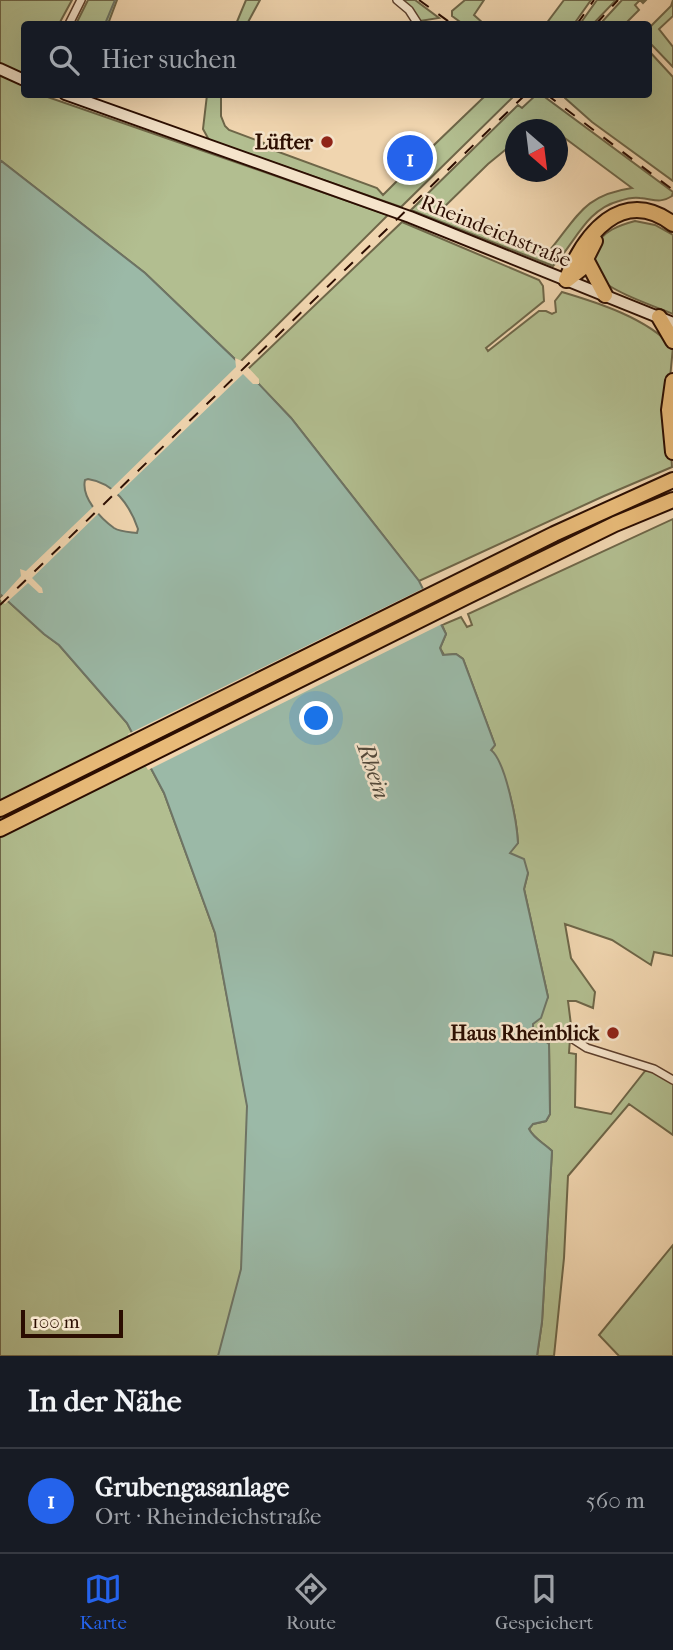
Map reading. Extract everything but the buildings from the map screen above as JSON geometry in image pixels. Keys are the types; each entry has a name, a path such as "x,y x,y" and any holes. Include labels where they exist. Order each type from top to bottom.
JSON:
{"highway":[{"path":"566,280 573,262 591,235 598,226 617,214 640,209 658,214 673,226"},
{"path":"566,280 587,261 602,231 619,220 629,217 647,218 673,226"},
{"path":"587,261 605,295"},
{"path":"666,320 673,341"},
{"path":"673,381 669,410 673,452"},
{"path":"0,809 555,534 673,481"},
{"path":"0,829 615,524 673,500"}],"main road":[{"path":"0,69 21,79"},
{"name":"Rheindeichstraße","path":"76,98 410,217 666,320"}],"street":[{"path":"70,21 81,0"},
{"path":"397,0 416,21"},
{"path":"573,1039 587,1048 654,1069 673,1080"}],"green space":[{"path":"0,0 72,0 61,21 21,21 21,98 51,98 388,215 239,363 145,273 0,160"},
{"path":"88,0 117,0 109,21 78,21"},
{"path":"246,0 260,0 249,21 237,21"},
{"path":"402,0 415,0 439,18 420,21"},
{"path":"465,0 484,0 474,15 481,21 459,21 452,16 452,11"},
{"path":"564,0 591,0 576,21 548,21"},
{"path":"597,0 616,0 596,21 582,21"},
{"path":"622,0 640,0 635,5 639,10 628,21 603,21"},
{"path":"673,0 673,16 659,29 673,47 673,67 652,45 652,25 671,6"},
{"path":"652,54 673,77 673,181 592,122 565,98 652,98"},
{"path":"207,98 221,98 221,116 229,130 264,143 265,147 377,188 383,195 404,174 412,177 433,146 483,98 512,98 401,207 209,140 203,129"},
{"path":"533,98 546,98 673,192 672,196 660,200 630,198 607,205 589,220 553,266 411,210 518,105 522,108"},
{"path":"635,221 655,225 673,235 673,314 613,288 600,278 596,271 595,255 599,241 612,230"},
{"path":"402,222 539,280 543,286 544,301 486,348 488,351 539,311 552,314 556,312 555,301 562,292 621,313 662,337 673,347 668,399 672,467 419,581 291,418 246,371"},
{"path":"673,519 673,956 654,952 651,965 612,940 565,924 571,958 595,992 593,1008 576,1001 568,1001 571,1025 569,1053 576,1054 575,1107 611,1114 645,1071 652,1071 673,1083 673,1135 629,1104 568,1176 564,1258 554,1356 537,1356 542,1322 552,1151 529,1129 533,1124 546,1121 550,1114 549,1044 533,1032 533,1024 548,997 524,889 528,873 509,853 518,843 510,795 491,750 495,745 463,659 456,654 444,655 440,648 446,634 442,625 461,617 467,627 472,625 468,614"},
{"path":"0,594 59,645 127,723 164,793 215,933 248,1108 242,1275 221,1356 0,1356"},
{"path":"673,1245 673,1356 619,1356 599,1335"}],"water":[{"name":"Rhein","path":"0,160 145,273 239,363 291,418 419,581 446,634 440,648 443,655 456,654 463,659 495,745 491,750 501,767 510,793 518,843 510,853 524,859 528,873 524,889 548,997 541,1018 533,1024 533,1032 549,1044 550,1114 546,1121 533,1124 529,1129 552,1151 542,1322 537,1356 218,1356 241,1269 247,1106 215,933 164,793 127,723 59,645 0,594","holes":["85,480 97,481 120,496 135,520 137,533 114,528 93,507 86,493"]}],"pier":[{"path":"235,358 242,361 259,379 259,384 253,384 243,374 115,497 109,491 236,367"},
{"path":"96,504 102,510 32,578 42,588 43,593 39,593 28,583 5,604 0,599 21,576 20,569 26,571"},
{"path":"426,587 444,623 148,770 128,734"}],"waterway":[{"path":"106,21 115,0"}],"railway":[{"path":"419,0 448,21"},
{"path":"579,21 594,0"},
{"path":"599,21 618,0"},
{"path":"0,605 522,98"},
{"path":"551,98 673,190"}],"place":[{"name":"Lüfter","path":"327,142"},
{"name":"Grubengasanlage","path":"410,158"},
{"name":"Haus Rheinblick","path":"613,1033"}]}
